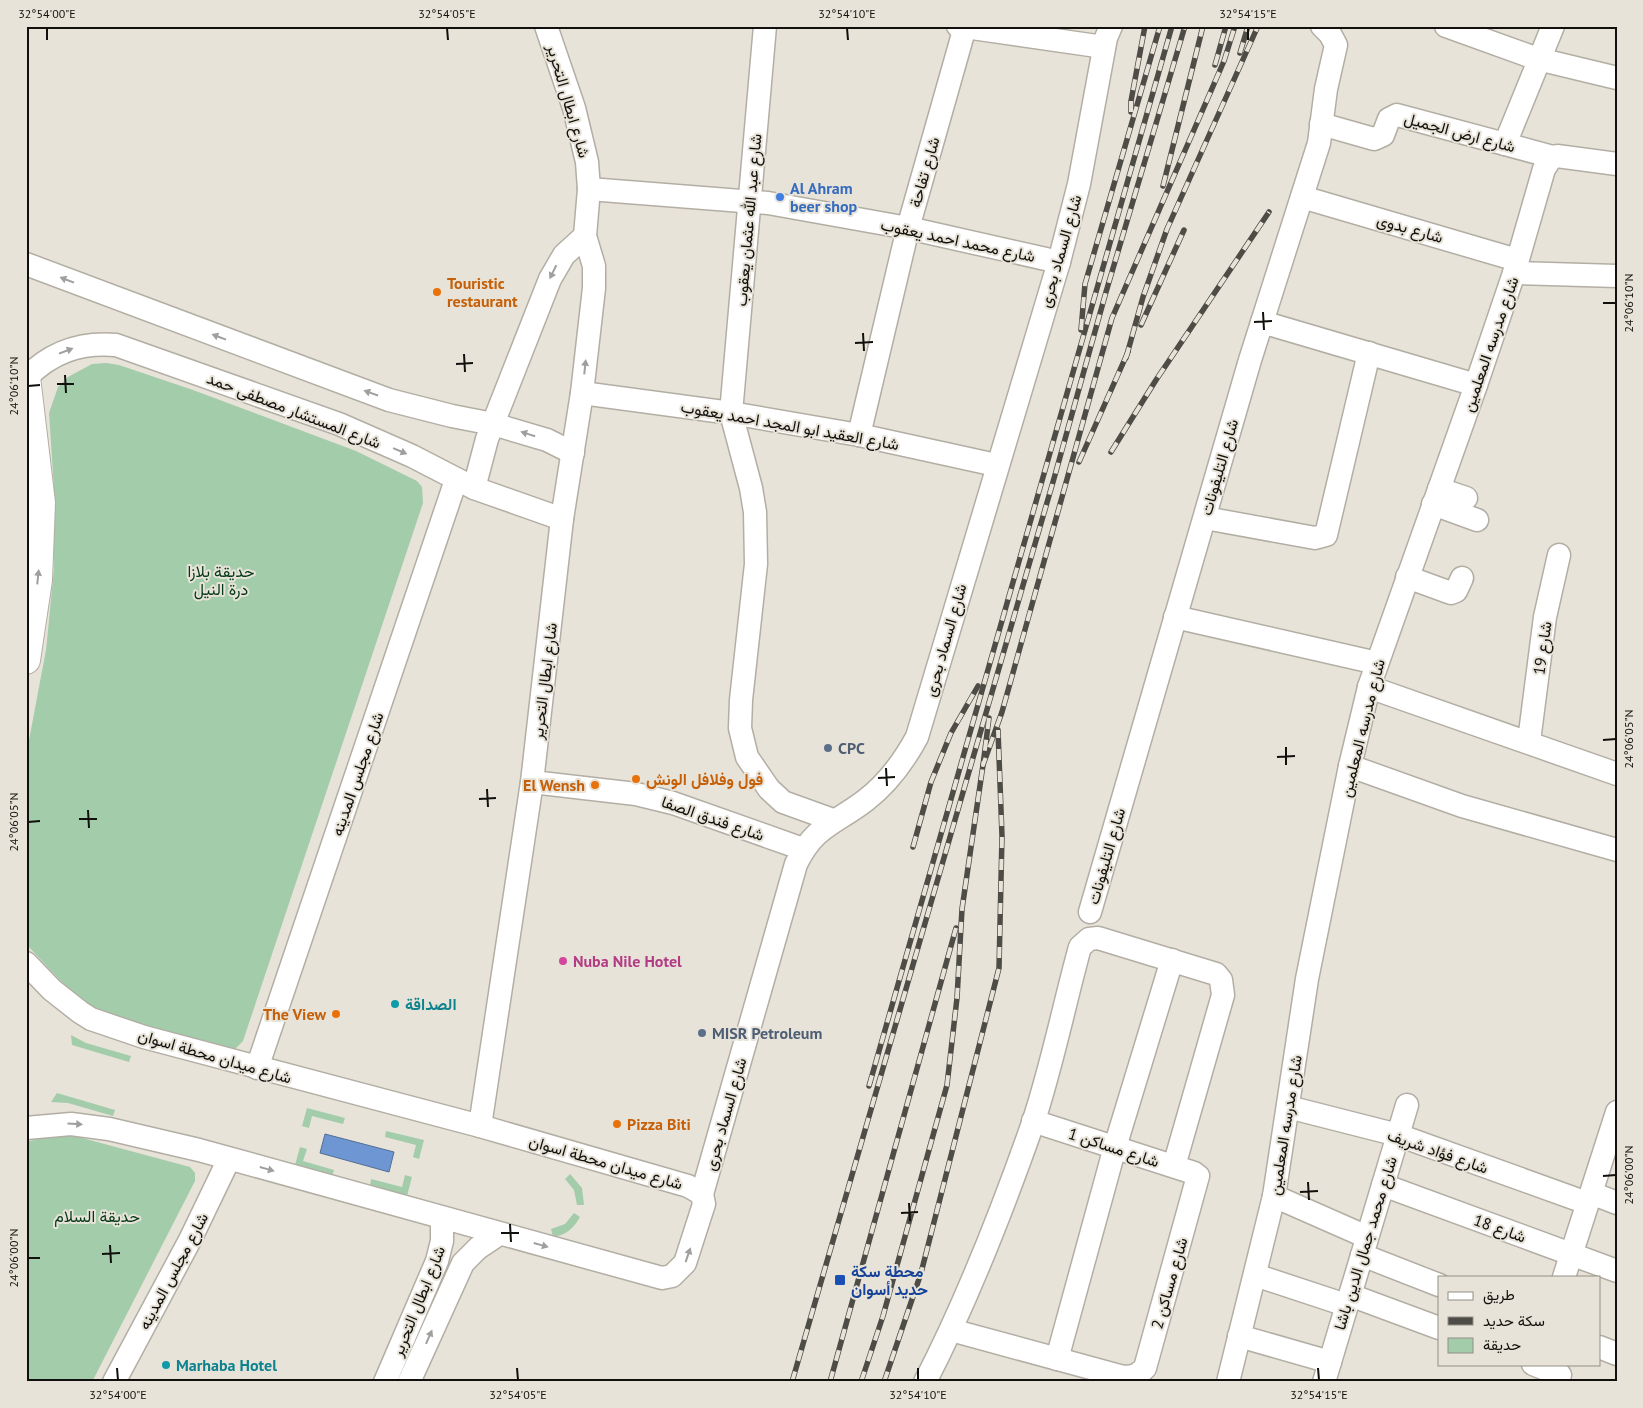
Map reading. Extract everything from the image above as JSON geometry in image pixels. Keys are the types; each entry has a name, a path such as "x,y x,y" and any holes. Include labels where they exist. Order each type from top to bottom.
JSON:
{"main road":[{"path":"26,378 38,467 26,660"}],"street":[{"name":"شارع ابطال التحرير","path":"480,1126 532,782 562,519 582,393 594,277 592,255 585,236 589,189 582,134 546,26"},
{"name":"شارع عبد الله عثمان يعقوب","path":"765,26 731,413 751,488 755,512 756,564 740,728 747,757 769,789 783,802 832,820"},
{"name":"شارع التليفونات","path":"1090,912 1262,322 1319,143 1326,89 1336,45 1330,34 1322,26"},
{"path":"1446,26 1538,59 1617,78"},
{"path":"1505,144 1538,59 1554,26"},
{"path":"962,27 1105,34"},
{"name":"شارع تفاحة","path":"859,435 908,228 962,27"},
{"name":"شارع السماد بحرى","path":"702,1194 796,864 804,849 832,820 856,807 882,786 908,755 917,737 996,464 1059,262 1078,184 1105,34"},
{"name":"شارع ارض الجميل","path":"1321,124 1374,139 1383,135 1389,119 1397,115 1553,157"},
{"path":"1553,157 1563,155 1617,164"},
{"name":"شارع مدرسه المعلمين","path":"1228,1382 1274,1196 1307,979 1350,766 1369,686 1476,385 1516,266 1544,169 1553,157"},
{"name":"شارع محمد احمد يعقوب","path":"589,189 749,201 908,228 1059,262"},
{"name":"شارع بدوى","path":"1302,197 1516,266 1617,276"},
{"path":"465,484 481,456 556,266 564,255 585,236"},
{"path":"26,264 389,400 493,424 546,440 573,453"},
{"path":"1262,322 1476,385"},
{"name":"شارع المستشار مصطفى حمد","path":"26,378 37,367 62,351 89,344 116,345 339,424 412,456 465,484 562,519"},
{"path":"1205,518 1315,538 1326,535 1369,353"},
{"name":"شارع العقيد ابو المجد احمد يعقوب","path":"582,393 731,413 859,435 996,464"},
{"name":"شارع مجلس المدينه","path":"257,1068 465,484"},
{"path":"1436,497 1466,498"},
{"path":"1436,497 1478,520"},
{"name":"شارع 19","path":"1529,741 1546,617 1559,555"},
{"path":"1407,577 1451,593 1456,591 1462,578"},
{"path":"1175,617 1377,663"},
{"path":"1369,686 1529,741 1617,774"},
{"path":"1350,766 1462,806 1617,850"},
{"name":"شارع فندق الصفا","path":"532,782 599,788 654,799 804,849"},
{"path":"924,1382 951,1330 981,1261 1033,1122 1080,947 1085,940 1098,938 1172,960 1115,1147 1057,1359 951,1330"},
{"name":"شارع مساكن 2","path":"1057,1359 1129,1378 1138,1375 1145,1368 1198,1180 1184,1169 1223,995 1221,980 1216,974 1172,960"},
{"name":"شارع ميدان محطة اسوان","path":"26,963 35,986 91,1019 180,1048 480,1126 688,1186 702,1194 704,1209 685,1263 672,1276 653,1276 229,1159 90,1125 52,1124 26,1128"},
{"name":"شارع محمد جمال الدين باشا","path":"1327,1372 1407,1105"},
{"name":"شارع فؤاد شريف","path":"1288,1107 1398,1135 1589,1198 1617,1203"},
{"path":"1564,1276 1617,1112"},
{"name":"شارع مساكن 1","path":"1033,1122 1184,1169"},
{"name":"شارع مجلس المدينه","path":"114,1382 190,1240 229,1159"},
{"name":"شارع 18","path":"1383,1185 1617,1271"},
{"path":"1274,1196 1438,1284"},
{"name":"شارع ابطال التحرير","path":"385,1382 437,1261 442,1241 442,1218"},
{"name":"شارع ابطال التحرير","path":"409,1382 463,1263 478,1248 499,1234"},
{"path":"1255,1275 1348,1300 1438,1328"},
{"path":"1239,1336 1327,1372"},
{"path":"1600,1347 1617,1354"},
{"path":"1538,1366 1560,1375"}],"green space":[{"name":"حديقة بلازا درة النيل","path":"106,363 119,365 193,390 356,451 417,481 422,487 423,503 243,1041 233,1051 115,1020 75,996 26,944 26,756 46,650 54,569 54,488 49,413 58,387 68,377 92,364"},
{"path":"71,1035 86,1043 131,1056 129,1062 72,1045"},
{"path":"57,1093 115,1110 113,1116 68,1103 51,1102"},
{"path":"307,1108 345,1118 343,1124 312,1116 309,1128 302,1126"},
{"path":"386,1131 424,1140 419,1159 413,1157 416,1145 385,1137"},
{"name":"حديقة السلام","path":"53,1135 71,1135 190,1167 195,1173 195,1181 92,1382 26,1382 26,1142"},
{"path":"300,1147 307,1149 303,1161 334,1170 332,1176 295,1165"},
{"path":"570,1174 582,1188 584,1205 577,1205 574,1190 565,1179"},
{"path":"405,1175 412,1177 407,1196 370,1186 371,1179 402,1187"},
{"path":"574,1213 580,1217 575,1225 562,1235 553,1237 551,1229 565,1224"}],"water":[{"path":"325,1134 394,1152 389,1172 320,1153"}],"railway":[{"path":"1131,112 1131,101 1145,26"},
{"path":"1081,330 1085,284 1160,26"},
{"path":"869,1086 1172,26"},
{"path":"792,1382 1055,475 1106,292 1185,26"},
{"path":"1163,186 1203,26"},
{"path":"1215,65 1226,26"},
{"path":"989,718 983,765 1002,712 1112,318 1224,61 1235,26"},
{"path":"1240,53 1248,26"},
{"path":"1126,358 1143,297 1167,229 1258,26"},
{"path":"1111,452 1156,380 1269,212"},
{"path":"1141,325 1184,230"},
{"path":"1079,462 1128,352"},
{"path":"913,847 931,782 951,733 978,686"},
{"path":"884,1382 921,1273 999,968 1002,836 998,730"},
{"path":"861,1382 883,1316 947,1085 957,998 962,909 983,765"},
{"path":"830,1382 956,928"}],"place":[{"name":"Al Ahram beer shop","path":"780,197"},
{"name":"Touristic restaurant","path":"437,292"},
{"name":"CPC","path":"828,748"},
{"name":"فول وفلافل الونش","path":"636,779"},
{"name":"El Wensh","path":"595,785"},
{"name":"Nuba Nile Hotel","path":"563,961"},
{"name":"الصداقة","path":"395,1004"},
{"name":"The View","path":"336,1014"},
{"name":"MISR Petroleum","path":"702,1033"},
{"name":"Pizza Biti","path":"617,1124"},
{"name":"محطة سكة حديد أسوان","path":"840,1280"},
{"name":"Marhaba Hotel","path":"166,1365"}]}
